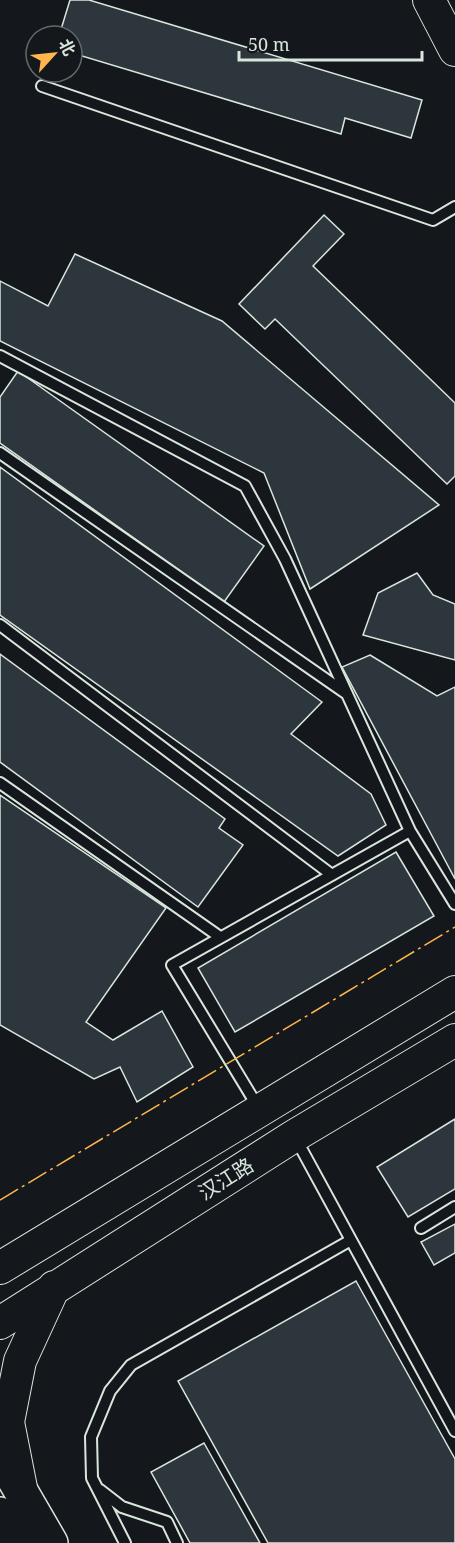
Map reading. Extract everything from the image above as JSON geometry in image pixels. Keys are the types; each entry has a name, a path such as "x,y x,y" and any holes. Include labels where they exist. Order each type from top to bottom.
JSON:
{"main road":[{"path":"429,0 455,50"},
{"name":"汉江路","path":"0,1268 14,1255 455,992"},
{"name":"汉江路","path":"0,1323 294,1136 455,1040"},
{"path":"51,1543 11,1503 8,1422 20,1361 54,1287"},
{"path":"0,1455 20,1543"}],"lane":[{"path":"42,86 433,220 455,207"},
{"path":"0,356 245,486 285,559 410,831 455,904"},
{"path":"0,453 347,695"},
{"path":"0,625 332,875"},
{"path":"0,783 220,938"},
{"path":"260,1110 172,964 410,831"},
{"path":"294,1136 455,1431"},
{"path":"421,1228 455,1207"},
{"path":"125,1543 92,1478 92,1437 110,1391 131,1365 351,1240"},
{"path":"97,1488 122,1508 167,1522 177,1543"}],"building":[{"path":"70,0 89,0 422,100 411,138 345,118 341,134 84,57 84,24 63,24"},
{"path":"324,215 344,234 313,266 455,403 455,476 447,484 275,319 265,329 239,304"},
{"path":"75,254 222,321 439,505 310,589 264,473 0,341 0,281 48,306"},
{"path":"18,371 264,546 224,602 0,443 0,397"},
{"path":"0,467 322,702 291,734 371,794 386,825 338,856 0,615"},
{"path":"417,573 433,595 455,604 455,660 363,635 378,593"},
{"path":"0,654 225,819 219,828 243,845 198,907 0,762"},
{"path":"370,655 437,696 455,687 455,879 342,667"},
{"path":"0,795 166,908 86,1022 113,1040 162,1011 193,1067 137,1102 120,1067 94,1079 0,1025"},
{"path":"396,852 434,916 235,1032 198,968"},
{"path":"455,1119 455,1189 408,1217 377,1167"},
{"path":"455,1224 455,1253 434,1265 421,1242"},
{"path":"356,1281 455,1459 455,1543 268,1543 178,1381"},
{"path":"204,1443 260,1543 190,1543 151,1472"}],"power":[{"path":"0,1200 455,927"}]}
